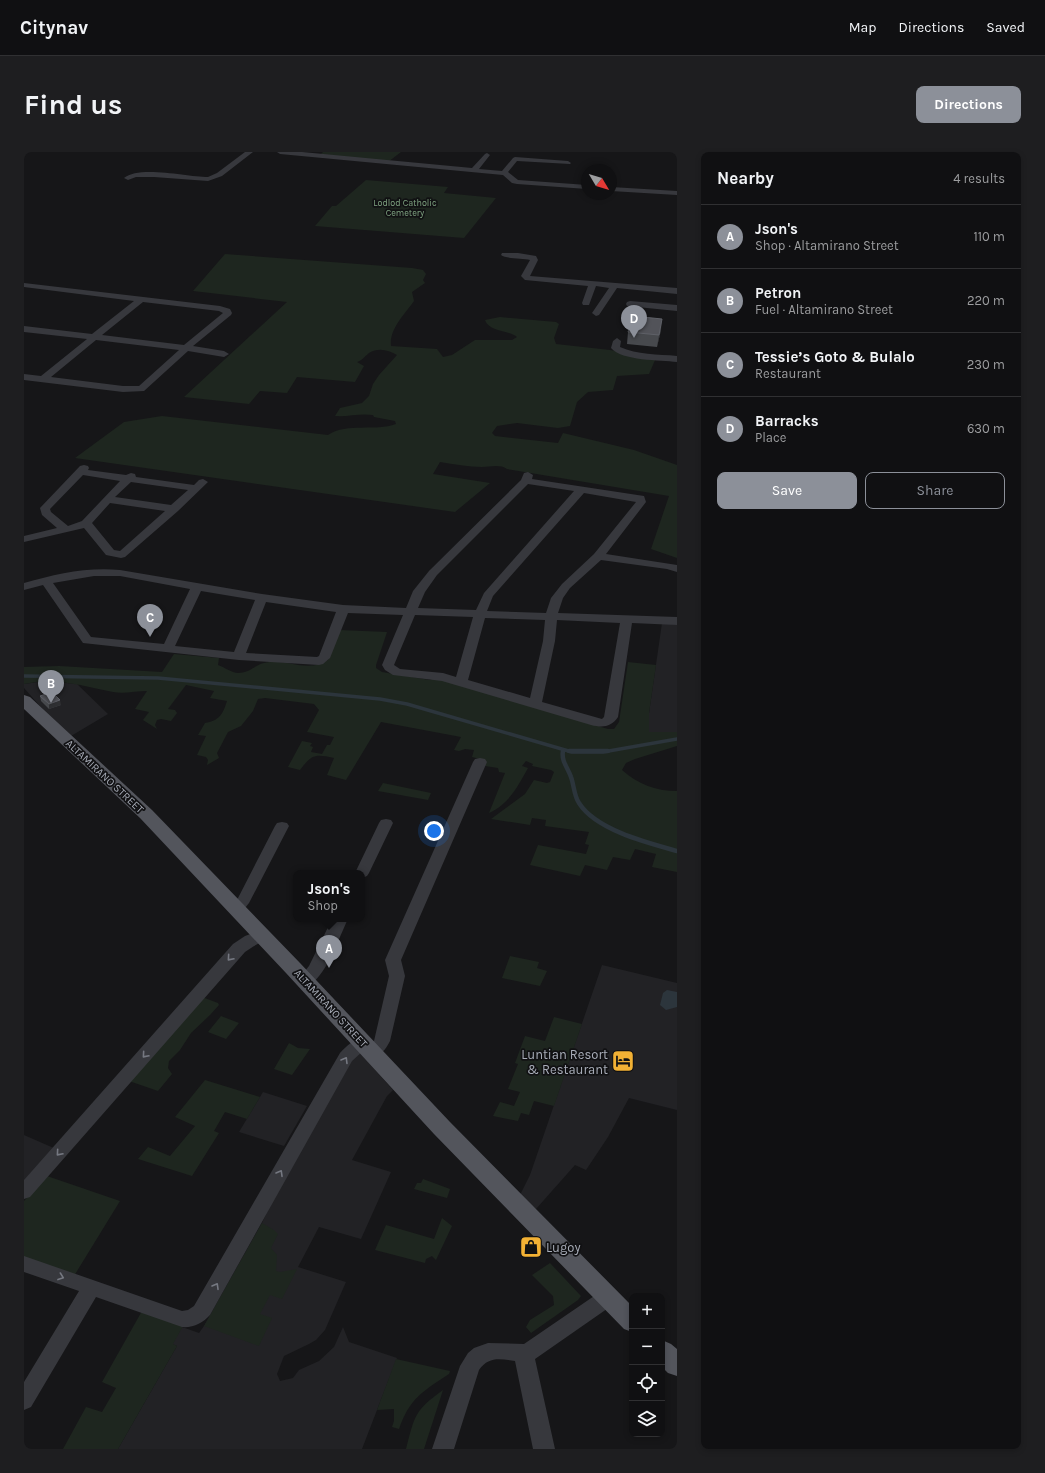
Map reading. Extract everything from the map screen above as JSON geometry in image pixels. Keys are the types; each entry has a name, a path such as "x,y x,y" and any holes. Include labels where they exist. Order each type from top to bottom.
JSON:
{"main road":[{"name":"ALTAMIRANO STREET","path":"24,700 136,804 305,981 442,1128 629,1319"},
{"path":"665,1354 677,1365"}],"street":[{"path":"128,178 133,175 144,175 209,179 222,173 250,152"},
{"path":"280,152 396,160 504,173 508,175 510,179 517,182 581,187"},
{"path":"474,170 486,155"},
{"path":"504,173 515,158 568,163"},
{"path":"617,189 677,193"},
{"path":"505,254 533,258 534,260 525,276 528,278 551,276 594,283 677,291"},
{"path":"586,303 594,283"},
{"path":"24,285 227,311 228,313 186,348 141,389 129,390 24,377"},
{"path":"596,313 615,285"},
{"path":"24,295 36,287"},
{"path":"42,379 140,300"},
{"path":"630,304 677,308"},
{"path":"24,329 186,348 224,354"},
{"path":"617,341 615,348 618,350 635,354 677,359"},
{"path":"65,529 46,513 45,508 82,470 200,485 121,555 110,553 86,523"},
{"path":"24,539 86,523 107,499 130,477"},
{"path":"534,704 549,641 551,616 557,598 566,586 598,556 641,502 640,498 582,490 527,478 433,573 419,591 388,665 389,667 397,672 443,677 534,704 600,723 609,720 627,618"},
{"path":"461,682 480,614 488,595 582,490"},
{"path":"107,499 174,509"},
{"path":"598,556 616,560 669,566 677,569"},
{"path":"24,587 73,573 103,571 262,598 343,609 627,618 677,621"},
{"path":"46,581 87,640 239,656 320,661 324,658 343,609"},
{"path":"24,583 46,581"},
{"path":"168,648 197,586"},
{"path":"239,656 262,598"},
{"path":"24,1264 182,1319 191,1318 199,1314 346,1057 353,1050 379,1046 382,1041 397,978 393,960 480,762"},
{"path":"363,870 386,823"},
{"path":"236,909 244,900 282,826"},
{"path":"305,981 316,969 339,922"},
{"path":"24,1192 239,948 250,940 261,935"},
{"path":"24,1401 91,1288"},
{"path":"443,1449 470,1366 475,1358 486,1351 527,1353 607,1298"},
{"path":"527,1353 525,1361 544,1449"}],"shaded area":[{"path":"662,623 677,625 677,732 649,733 649,713"},
{"path":"44,681 77,684 108,714 71,736 47,714 24,688 24,684"},
{"name":"Luntian Resort & Restaurant","path":"602,965 677,983 677,1110 629,1098 608,1137 586,1170 575,1165 536,1209 519,1197 530,1175"},
{"path":"667,990 677,992 677,1007 666,1010 660,1005 663,993"},
{"path":"360,1053 393,1090 387,1096 352,1160 391,1172 361,1239 319,1227 298,1267 346,1282 325,1330 316,1340 284,1356 277,1374 280,1381 293,1378 299,1370 319,1361 334,1347 343,1327 349,1342 397,1358 362,1449 118,1449 177,1346 172,1344 182,1327 199,1333 204,1326 262,1223 346,1064"},
{"path":"263,1092 307,1106 284,1146 239,1132"},
{"path":"24,1135 56,1149 24,1185"}],"green space":[{"path":"323,152 401,152 388,162 320,155"},
{"name":"Lodlod Catholic Cemetery","path":"366,180 448,187 444,193 496,198 464,238 315,226 332,206 336,206"},
{"path":"225,254 423,270 426,274 423,280 425,283 412,292 414,301 395,328 392,334 391,346 437,349 443,357 452,355 475,340 512,340 517,337 490,327 485,320 500,317 556,322 559,324 554,338 556,344 610,350 656,358 649,374 617,376 613,390 588,392 577,402 570,426 558,428 517,423 497,426 492,433 495,436 558,443 563,433 634,450 677,465 677,558 651,549 669,496 507,469 504,467 482,467 440,462 433,474 490,483 455,512 75,458 124,422 162,416 328,435 344,429 379,427 396,424 395,421 374,417 373,415 363,414 335,416 340,408 362,403 369,396 373,384 379,375 397,355 383,350 372,351 357,362 364,366 355,382 297,377 287,393 260,391 249,404 184,397 287,302 193,291"},
{"path":"339,630 387,632 376,665 376,668 382,672 430,680 435,678 608,729 614,729 619,722 628,662 656,665 649,713 649,732 677,732 677,746 635,759 626,763 622,770 647,786 661,790 677,791 677,872 652,867 656,854 635,849 630,860 613,857 607,870 585,865 580,876 530,865 538,845 586,854 589,845 585,844 589,832 545,826 546,820 532,818 530,825 491,819 525,794 534,780 547,783 550,782 554,772 532,766 533,764 526,761 522,766 528,768 512,794 502,805 489,813 505,773 499,772 498,768 485,766 480,759 472,757 474,750 454,750 461,737 381,722 346,780 327,775 334,758 314,756 300,770 288,767 302,741 312,743 310,746 313,747 311,752 322,754 327,745 330,745 334,737 307,732 319,710 314,704 265,698 258,699 253,711 241,726 228,732 217,753 219,758 207,765 208,760 206,757 197,755 206,736 198,735 205,723 214,721 220,716 227,701 210,698 214,691 186,685 168,709 175,710 177,713 171,721 161,719 157,720 155,725 157,729 143,720 149,712 135,709 147,691 117,693 69,683 47,681 24,684 24,667 59,666 162,672 174,654 219,658 218,665 238,673 246,672 264,663 272,662 312,666 328,660"},
{"path":"383,783 431,793 428,800 378,791"},
{"path":"510,956 539,962 537,968 547,971 540,986 502,978"},
{"path":"202,997 218,1003 219,1005 191,1033 180,1050 169,1061 168,1068 172,1074 158,1091 129,1081"},
{"path":"221,1016 239,1023 226,1039 208,1032"},
{"path":"554,1017 582,1024 554,1106 534,1101 529,1115 521,1113 518,1121 493,1116 500,1102 514,1106 520,1092 508,1089 518,1064 515,1063 525,1036 545,1041"},
{"path":"289,1043 298,1048 310,1049 292,1075 274,1069"},
{"path":"205,1080 260,1097 247,1119 225,1112 214,1131 219,1133 192,1176 138,1159 148,1147 170,1156 195,1126 175,1117"},
{"path":"47,1176 120,1201 74,1276 24,1260 24,1201"},
{"path":"423,1179 450,1189 447,1198 414,1189 417,1183 421,1183"},
{"path":"442,1218 452,1226 436,1260 432,1256 426,1259 425,1263 375,1250 386,1225 434,1239"},
{"path":"262,1223 278,1234 271,1248 277,1255 276,1271 280,1272 297,1269 282,1299 270,1295 260,1314 272,1318 259,1346 204,1326"},
{"path":"550,1263 581,1296 578,1300 531,1333 526,1327 530,1320 554,1305 553,1296 532,1275"},
{"path":"142,1311 183,1326 173,1344 177,1346 118,1449 63,1449 86,1407 102,1412 116,1388 102,1382"},
{"path":"396,1359 450,1371 449,1374 424,1391 418,1397 403,1418 399,1429 392,1427 394,1421 394,1409 377,1410"},
{"path":"443,1390 424,1449 406,1449 417,1415 426,1403"}],"building":[{"path":"633,316 662,319 659,335 628,332"},
{"path":"52,692 60,700 49,704 40,696"}],"waterway":[{"path":"24,676 158,678 380,699 407,704 572,752 603,752 677,739"},
{"path":"563,751 564,761 571,777 576,797 579,803 597,821 624,834 677,851"},
{"path":"569,751 608,751"}],"place":[{"name":"Barracks","path":"634,338"},
{"name":"Tessie’s Goto & Bulalo","path":"150,637"},
{"name":"Petron","path":"51,703"},
{"name":"Json's","path":"329,968"},
{"name":"Luntian Resort & Restaurant","path":"623,1061"},
{"name":"Lugoy","path":"531,1247"}]}
